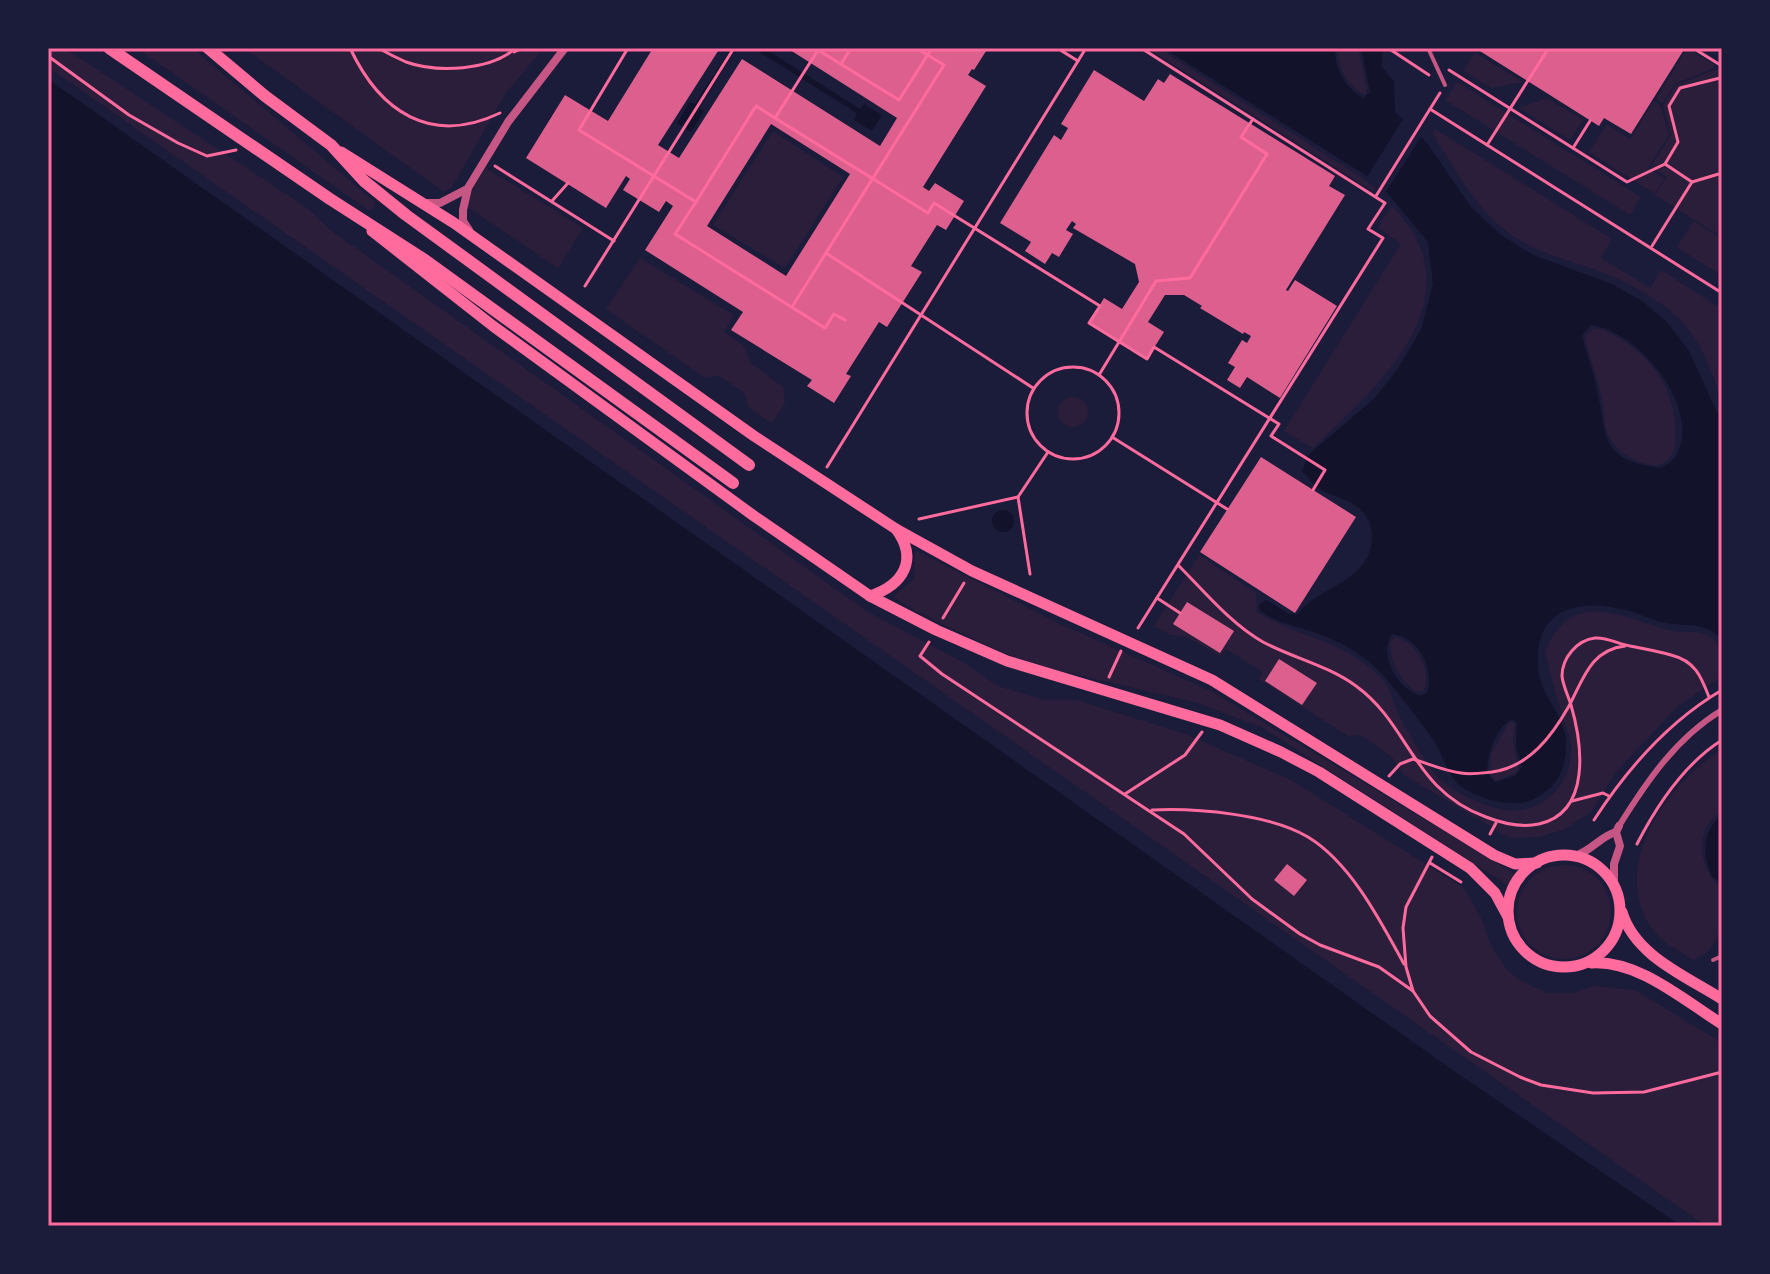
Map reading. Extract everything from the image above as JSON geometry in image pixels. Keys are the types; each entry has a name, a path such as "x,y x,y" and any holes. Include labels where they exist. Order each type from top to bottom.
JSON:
{"main road":[{"path":"109,48 425,260 733,483"},
{"path":"208,48 331,145 474,237 819,481 896,529 972,571 1212,680 1494,855 1515,864 1537,863"},
{"path":"331,145 364,181 406,215 749,465"},
{"path":"330,199 493,326 754,516 870,596 936,630 1007,661 1207,721 1281,752 1319,772 1482,878 1495,893 1519,945 1529,956 1557,968 1612,963 1635,971 1722,1024"},
{"path":"870,596 887,591 904,571 905,544 896,529"},
{"path":"1508,917 1509,895 1526,870 1549,858 1574,856 1591,861 1614,883 1628,929 1641,945 1722,999"},
{"path":"1586,964 1601,955 1612,941 1619,925 1620,908"}],"street":[{"path":"474,237 463,221 463,201 468,188 522,102 565,48"},
{"path":"422,203 440,203 468,188"},
{"path":"1574,856 1590,849 1604,836 1618,829 1648,780 1665,760 1698,727 1722,710"},
{"path":"1614,883 1614,864 1620,846 1618,829"}],"lane":[{"path":"1428,48 1445,85"},
{"path":"1713,960 1722,956"}],"path":[{"path":"350,48 372,87 391,106 416,120 444,128 470,126 522,102"},
{"path":"378,48 408,63 451,68 482,65 523,48"},
{"path":"510,53 516,48"},
{"path":"628,48 579,130 696,202"},
{"path":"585,286 734,48"},
{"path":"841,64 851,48"},
{"path":"775,118 818,50 899,100 932,48"},
{"path":"1057,48 1078,61"},
{"path":"819,481 1086,48"},
{"path":"1138,628 1383,238 1368,229 1385,203 1141,48"},
{"path":"1376,196 1445,85 1388,48"},
{"path":"1487,145 1546,48"},
{"path":"1693,48 1722,66"},
{"path":"792,307 944,65 921,51"},
{"path":"48,56 129,115 207,156 255,147"},
{"path":"1434,61 1627,182 1665,164 1678,142 1669,106 1680,88 1721,76"},
{"path":"845,320 834,314 825,328 675,234 756,106 928,213 934,203 1100,306 1089,323 1147,359 1154,347 1279,424 1271,436 1325,470 1313,490"},
{"path":"1430,109 1722,293"},
{"path":"1099,375 1156,281 1190,278 1267,154 1241,137 1253,119"},
{"path":"1573,148 1590,121"},
{"path":"485,160 614,241"},
{"path":"1665,164 1692,182"},
{"path":"1651,248 1692,182 1722,173"},
{"path":"552,201 568,183"},
{"path":"826,253 1033,388"},
{"path":"1077,366 1099,375 1113,390 1118,404 1118,419 1112,436 1105,446 1092,455 1077,459 1062,458 1048,452 1036,441 1029,428 1026,412 1033,388 1049,373 1062,368 1077,366"},
{"path":"1112,436 1227,509"},
{"path":"1030,574 1018,497 1048,452"},
{"path":"919,519 1018,497"},
{"path":"1178,565 1255,637 1356,686 1380,709 1432,783 1478,814 1513,825 1538,824 1553,819 1572,801 1603,793 1609,796"},
{"path":"940,623 968,577"},
{"path":"1157,598 1180,613"},
{"path":"1572,801 1579,772 1580,749 1562,678 1563,665 1577,646 1596,638 1630,646"},
{"path":"930,640 920,656 942,674 1150,810 1199,846 1252,899 1300,934 1320,945 1379,967 1413,991"},
{"path":"1383,786 1400,764 1413,759 1462,774 1498,771 1529,757 1557,725 1583,673 1593,660 1616,647 1646,647 1689,662 1697,669 1709,697"},
{"path":"1107,682 1121,651"},
{"path":"1594,820 1620,779 1662,736 1722,690"},
{"path":"1125,794 1185,755 1200,737 1207,721"},
{"path":"1637,844 1687,768 1722,740"},
{"path":"1150,810 1216,812 1281,826 1310,838 1368,901 1406,967"},
{"path":"1490,834 1497,822"},
{"path":"1438,848 1406,907 1403,928 1406,967 1413,991 1430,1016 1471,1052 1541,1085 1593,1093 1644,1092 1722,1072"},
{"path":"1429,862 1461,882"}],"shaded area":[{"path":"48,48 64,48 307,208 333,232 868,612 966,664 998,686 1045,700 1077,700 1185,734 1291,780 1464,888 1481,918 1491,945 1507,970 1523,982 1548,993 1572,993 1595,986 1635,990 1722,1043 1722,1226 1706,1226 48,67"},
{"path":"137,48 192,48 374,201 375,208 368,210"},
{"path":"244,48 544,48 505,94 452,187 444,192"},
{"path":"731,48 737,48 699,108 704,111 691,132 677,123 690,102 695,104"},
{"path":"753,48 764,48 860,109 864,104 882,115 872,131 854,120 857,113"},
{"path":"1147,48 1158,48 1375,186 1374,192"},
{"path":"1163,48 1335,48 1342,77 1363,98 1370,92 1361,48 1383,48 1381,66 1394,81 1395,112 1427,143 1471,207 1501,235 1533,255 1612,284 1642,301 1666,321 1689,351 1722,423 1722,640 1703,627 1663,622 1618,608 1580,606 1564,611 1551,620 1543,633 1538,652 1539,675 1564,732 1565,757 1560,774 1551,787 1524,802 1489,800 1462,787 1453,778 1422,724 1374,666 1336,641 1275,620 1260,610 1259,605 1266,600 1289,614 1298,614 1355,573 1370,551 1371,529 1363,512 1351,502 1320,489 1302,472 1308,455 1374,399 1397,370 1421,330 1433,284 1428,242 1380,184","holes":["1591,325 1609,330 1646,356 1673,395 1681,416 1682,437 1676,456 1662,468 1626,459 1610,443 1582,335","1392,634 1402,636 1417,648 1427,665 1427,693 1420,696 1397,679 1389,661 1388,643","1512,719 1517,723 1516,746 1522,767 1515,776 1495,782 1487,773 1489,758 1497,735"]},
{"path":"1339,48 1358,48 1367,89 1365,95 1344,76"},
{"path":"1687,48 1715,65 1675,84 1662,103 1656,99"},
{"path":"1475,53 1523,82 1492,88 1463,71"},
{"path":"1722,67 1722,237 1655,195 1667,177 1651,167 1671,135 1663,105 1676,85"},
{"path":"48,79 1457,1073 1681,1226 48,1226"},
{"path":"1457,82 1641,197 1630,215 1445,100"},
{"path":"1547,98 1583,120 1570,140 1519,108"},
{"path":"1654,101 1660,105 1669,135 1648,168 1664,179 1655,194 1589,152 1607,124 1630,139"},
{"path":"1435,129 1612,239 1601,258 1650,288 1661,270 1722,309 1722,401 1701,350 1692,334 1674,314 1622,281 1535,248 1502,228 1469,190 1432,133"},
{"path":"773,131 843,177 785,268 713,225"},
{"path":"486,168 583,228 558,268 463,204"},
{"path":"1392,205 1420,247 1426,277 1423,305 1413,333 1397,359 1377,384 1313,448 1284,431 1401,244 1378,228"},
{"path":"1694,221 1722,239 1722,276 1677,247"},
{"path":"640,258 734,315 724,332 743,345 751,363 783,387 785,403 772,423 749,408 744,392 719,376 704,377 606,309"},
{"path":"1594,328 1614,335 1634,349 1652,366 1664,384 1676,424 1673,452 1667,461 1656,465 1639,462 1620,451 1610,439 1585,339"},
{"path":"1073,397 1084,401 1088,412 1084,423 1073,427 1062,423 1058,412 1062,401"},
{"path":"1003,510 1011,513 1014,521 1011,529 1003,532 995,529 992,521 995,513"},
{"path":"915,550 1060,624 1213,692 1517,875 1509,886 1261,727 1198,703 1040,666 996,650 916,611 893,597 914,579"},
{"path":"1199,555 1256,593 1257,612 1333,645 1376,673 1388,688 1411,737 1438,777 1465,796 1500,809 1521,810 1541,803 1557,790 1567,771 1571,743 1545,651 1557,631 1570,618 1601,612 1673,631 1706,634 1719,648 1722,676 1677,707 1616,772 1591,812 1563,830 1539,837 1510,838 1404,775 1391,756 1361,735 1348,736 1259,679 1263,672 1226,649 1220,656 1187,637 1170,635 1154,626"},
{"path":"1395,637 1410,645 1421,658 1426,675 1424,691 1416,692 1397,670 1390,642"},
{"path":"1510,721 1515,724 1513,743 1519,769 1496,781 1490,775 1491,754"},
{"path":"1722,749 1722,811 1706,828 1702,849 1708,871 1722,888 1720,930 1711,948 1693,960 1664,941 1650,926 1639,901 1637,876 1641,851 1665,803 1702,764"},
{"path":"1722,815 1722,883 1712,877 1705,851 1707,836"},
{"path":"1564,865 1582,868 1598,878 1608,894 1611,912 1608,930 1598,946 1582,956 1564,959 1546,956 1530,946 1520,930 1517,912 1520,894 1530,878 1546,868"}],"pier":[{"path":"1405,116 1423,134 1384,195 1365,180"}],"building":[{"path":"653,48 720,48 658,145 679,158 742,59 880,146 897,118 787,48 988,48 968,75 986,86 923,187 929,191 935,183 964,201 946,230 937,225 911,266 922,272 887,327 879,322 846,374 851,376 834,403 807,386 812,380 731,330 743,312 645,250 673,206 666,201 659,212 623,190 630,179 626,176 606,208 526,158 565,95 608,121","holes":["771,124 850,174 786,276 707,226"]},
{"path":"1475,48 1685,48 1631,134 1604,118 1599,126"},
{"path":"1094,70 1144,101 1158,79 1164,83 1170,74 1335,176 1329,186 1345,195 1286,290 1295,280 1337,306 1280,398 1247,377 1240,388 1227,380 1235,367 1228,363 1242,340 1247,343 1251,336 1200,308 1202,306 1184,295 1165,295 1148,322 1164,332 1147,359 1089,323 1104,298 1122,309 1139,282 1135,264 1073,228 1076,224 1072,221 1066,230 1073,234 1059,257 1052,253 1045,264 1025,251 1031,242 1000,223 1054,135 1061,140 1068,128 1061,124"},
{"path":"1261,457 1356,517 1295,613 1200,552"},
{"path":"1187,602 1234,631 1220,653 1173,624"},
{"path":"1279,659 1317,683 1302,705 1265,681"},
{"path":"1287,864 1307,880 1294,896 1274,880"}]}
